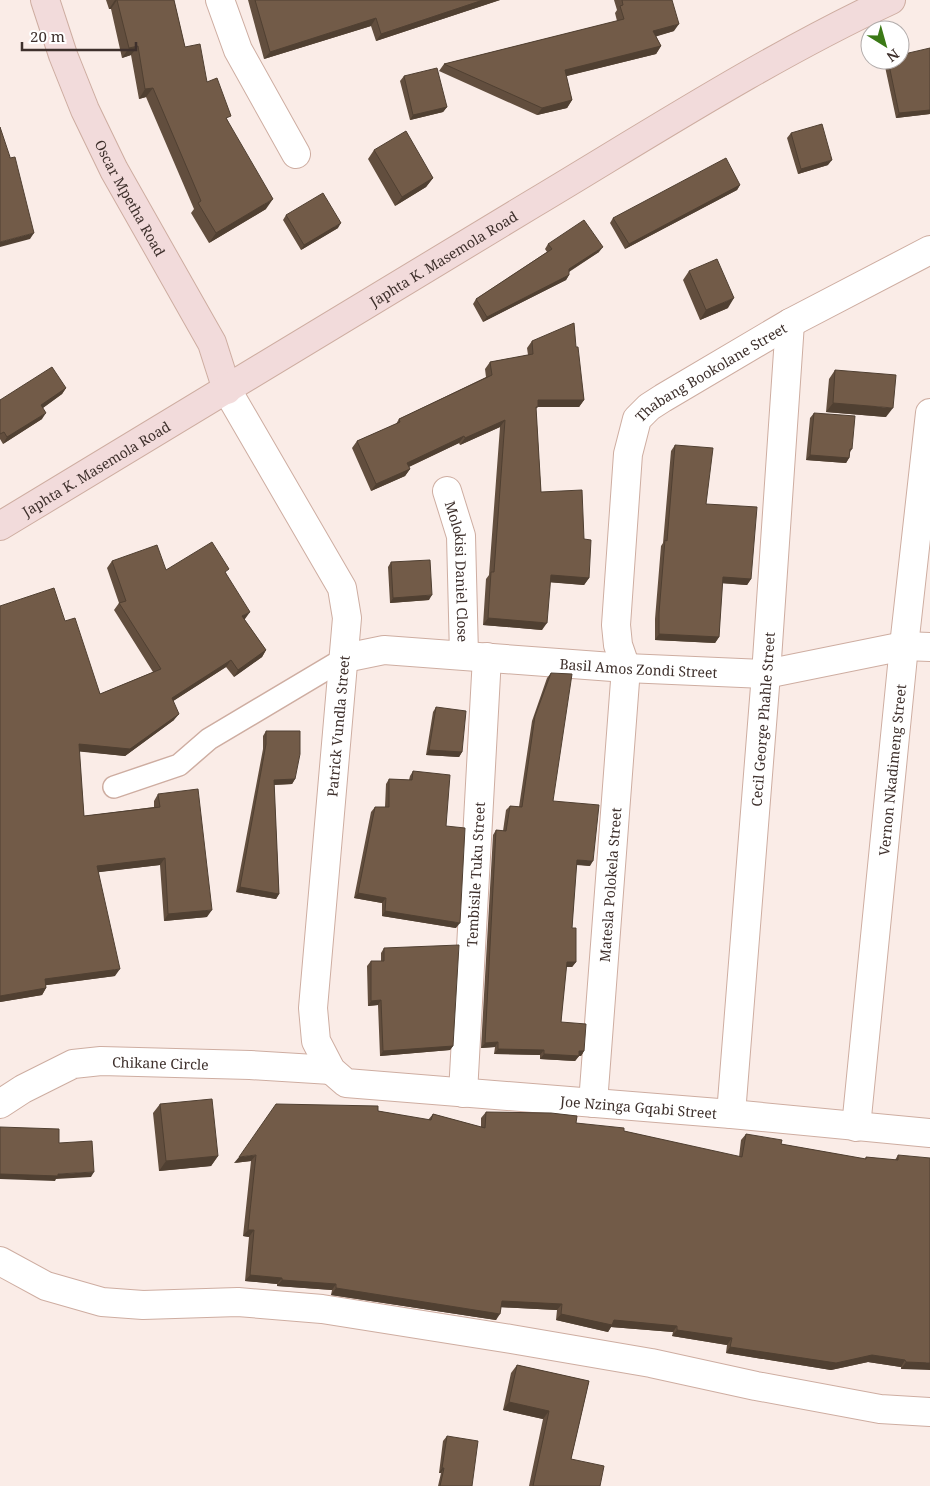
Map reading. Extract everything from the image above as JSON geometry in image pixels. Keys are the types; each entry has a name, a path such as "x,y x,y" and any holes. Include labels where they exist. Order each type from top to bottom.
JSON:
{"main road":[{"name":"Oscar Mpetha Road","path":"45,0 62,55 84,110 114,170 212,343 227,390"},
{"name":"Japhta K. Masemola Road","path":"0,526 713,96 794,50 891,0"}],"street":[{"path":"220,0 238,50 296,154"},
{"name":"Thabang Bookolane Street","path":"626,668 618,644 616,625 628,454 638,419 649,407 663,398 790,323 930,250"},
{"name":"Cecil George Phahle Street","path":"730,1114 766,674 790,323"},
{"name":"Patrick Vundla Street","path":"227,390 342,588 347,618 313,1008 316,1041 338,1076"},
{"name":"Vernon Nkadimeng Street","path":"856,1127 917,647 930,413"},
{"name":"Molokisi Daniel Close","path":"446,491 461,536 475,656"},
{"name":"Basil Amos Zondi Street","path":"345,658 384,650 626,668 766,674 917,647"},
{"name":"Tembisile Tuku Street","path":"463,1092 475,656"},
{"name":"Matesla Polokela Street","path":"593,1103 626,668"},
{"name":"Chikane Circle","path":"0,1104 23,1089 73,1064 101,1061 250,1065 338,1076"},
{"name":"Joe Nzinga Gqabi Street","path":"338,1076 463,1092 930,1133"},
{"path":"0,1261 46,1286 102,1302 142,1305 238,1302 322,1309 511,1339 651,1364 880,1409 930,1412"}],"lane":[{"path":"114,787 179,765 209,739 345,658"}],"building":[{"path":"117,0 174,0 185,47 200,44 207,82 217,78 231,116 226,118 273,199 216,233 198,203 201,201 153,88 145,89 138,46 129,48"},
{"path":"255,0 483,0 381,34 376,18 270,52"},
{"path":"622,0 672,0 679,24 653,31 661,46 565,70 572,100 542,108 444,64 624,19 620,6 623,5"},
{"path":"930,48 930,110 899,113 890,70 910,70 910,53"},
{"path":"437,68 447,107 413,115 404,76"},
{"path":"822,124 832,160 801,169 791,133"},
{"path":"0,127 10,158 15,157 34,233 0,242"},
{"path":"406,131 433,178 402,197 374,150"},
{"path":"726,158 740,185 629,244 613,218"},
{"path":"323,193 341,223 304,245 286,215"},
{"path":"584,220 603,247 569,269 569,275 487,317 476,299 552,249 548,244"},
{"path":"717,259 734,298 706,310 689,271"},
{"path":"574,323 584,400 538,400 538,407 536,407 541,492 582,490 584,539 591,540 589,578 551,575 547,623 488,618 491,572 494,572 505,420 465,438 464,436 407,463 410,469 376,484 357,441 400,422 399,419 492,375 490,362 533,354 532,341"},
{"path":"52,367 66,388 41,405 46,413 7,437 4,432 0,434 0,400"},
{"path":"835,370 896,375 893,408 833,403"},
{"path":"814,413 855,416 852,449 850,449 849,458 810,455"},
{"path":"675,445 713,448 706,504 757,507 751,579 723,577 719,637 659,634 665,540 667,541"},
{"path":"212,542 229,569 225,572 250,612 242,616 266,650 238,670 231,660 172,698 179,714 130,749 79,744 84,816 160,807 158,794 198,789 212,910 168,914 165,858 97,866 120,969 45,979 46,988 0,996 0,606 54,588 65,621 75,618 100,694 161,669 119,603 126,601 112,561 157,545 166,570"},
{"path":"430,560 432,595 393,598 391,562"},
{"path":"551,673 572,674 553,801 599,805 593,861 577,860 572,928 576,928 576,962 567,962 561,1022 586,1024 584,1051 579,1051 579,1056 544,1054 544,1050 498,1049 498,1042 485,1043 496,830 506,831 510,806 522,807 535,716"},
{"path":"436,707 466,711 462,752 429,750"},
{"path":"266,731 300,731 300,754 295,779 274,780 279,894 240,887 266,744"},
{"path":"413,771 450,775 446,826 465,828 460,923 385,911 386,898 358,893 375,807 389,807 389,779 412,780"},
{"path":"459,945 453,1046 383,1051 381,1000 371,1001 371,961 384,961 384,948"},
{"path":"212,1099 218,1156 166,1161 160,1104"},
{"path":"276,1104 378,1106 378,1111 431,1120 433,1114 485,1128 486,1112 551,1113 577,1116 576,1123 624,1128 624,1131 742,1157 746,1134 782,1140 781,1144 866,1159 866,1157 898,1160 898,1155 930,1158 930,1363 906,1362 905,1360 872,1355 836,1363 730,1347 732,1338 677,1330 677,1326 614,1320 612,1325 561,1314 562,1304 502,1301 500,1314 336,1288 336,1284 282,1280 282,1278 250,1275 254,1230 248,1230 256,1155 239,1157"},
{"path":"0,1127 59,1129 59,1143 92,1141 94,1172 58,1174 58,1176 0,1174"},
{"path":"517,1365 589,1381 571,1459 604,1466 600,1486 533,1486 549,1411 509,1402"},
{"path":"447,1436 478,1441 472,1486 440,1486"}]}
